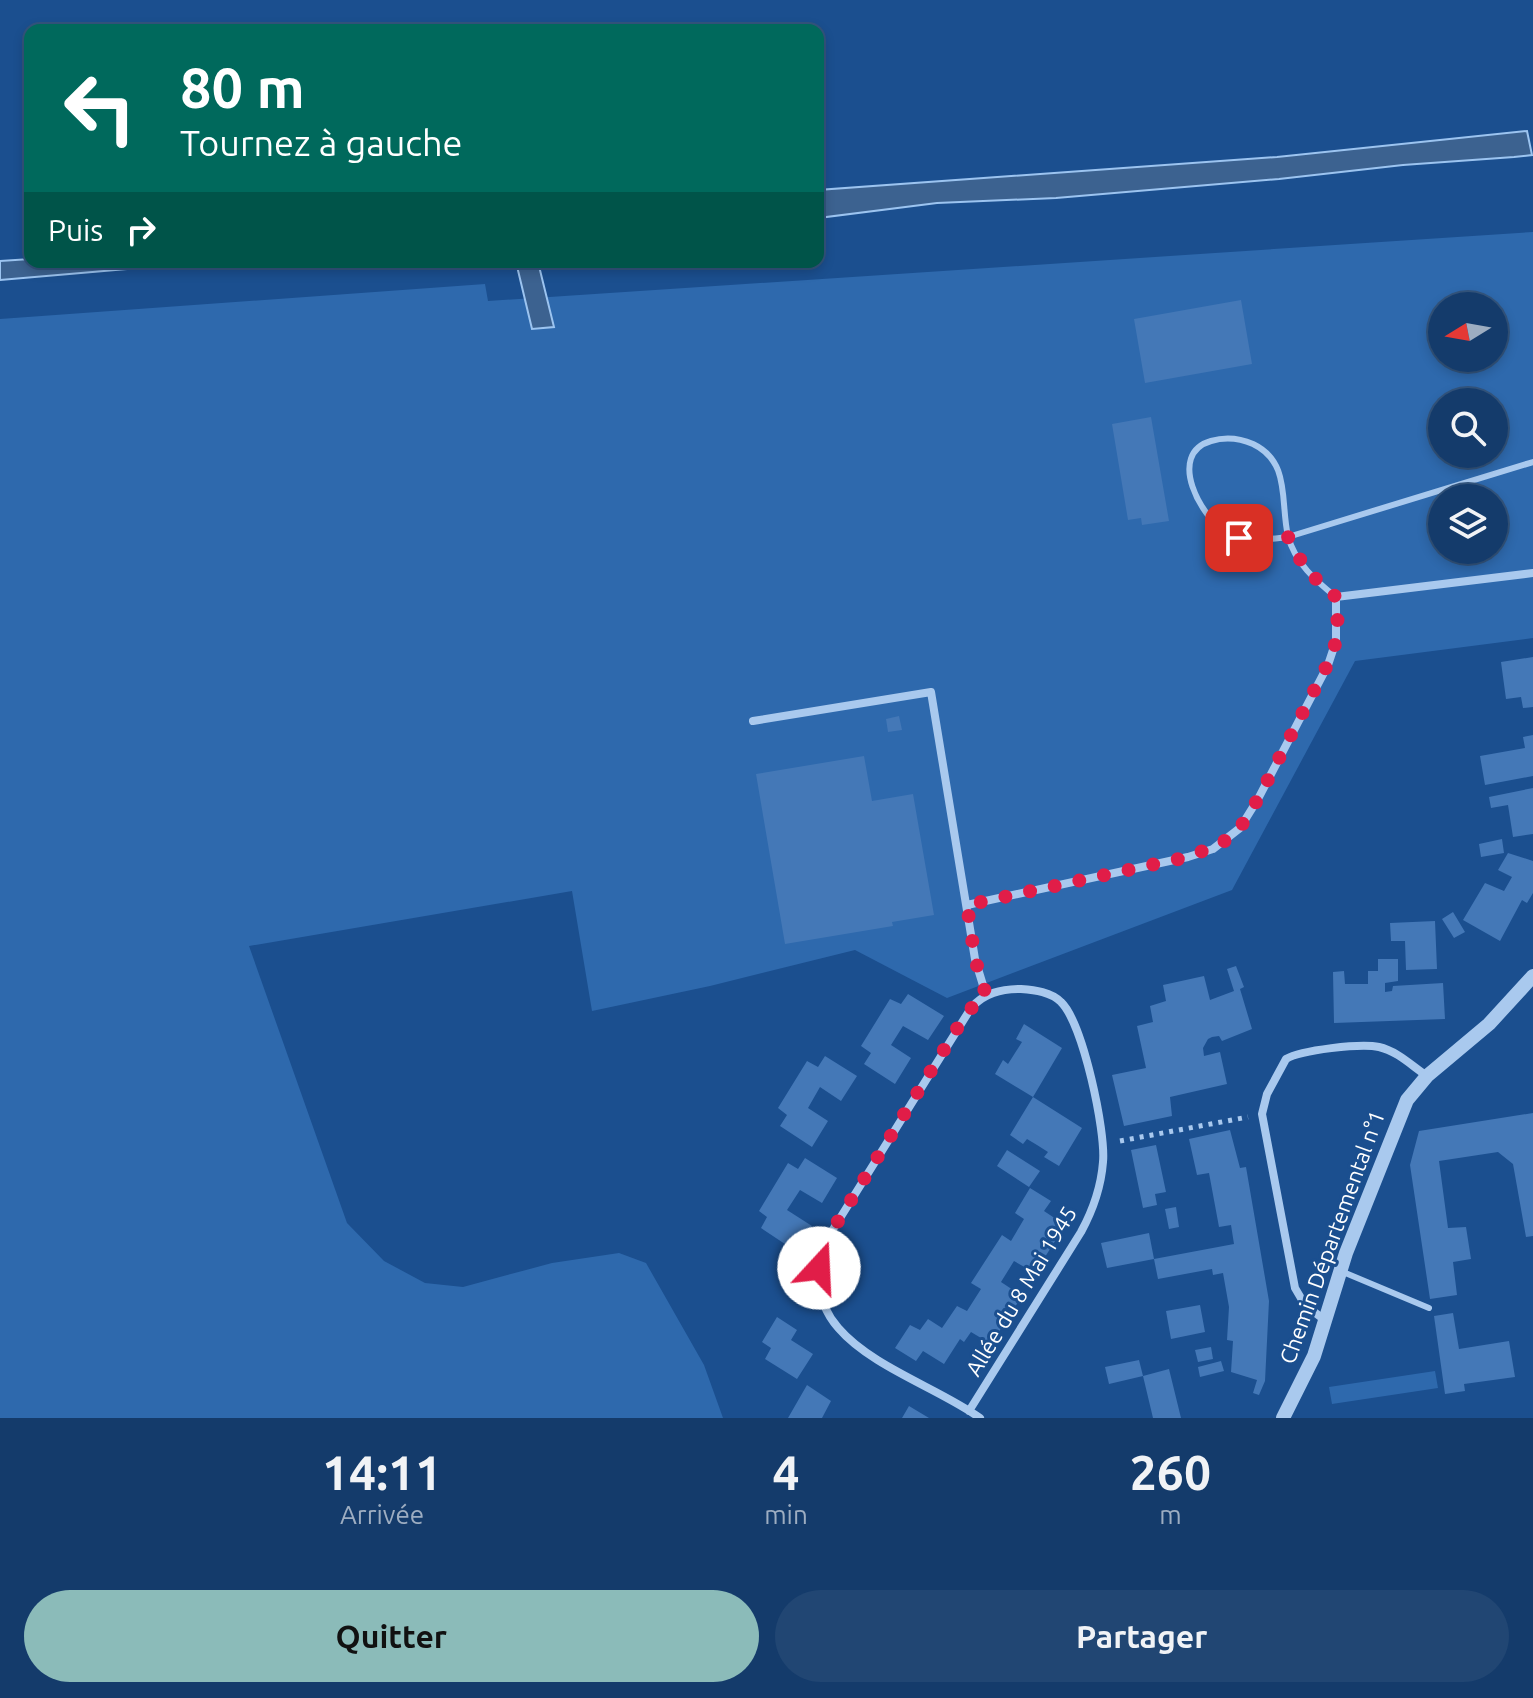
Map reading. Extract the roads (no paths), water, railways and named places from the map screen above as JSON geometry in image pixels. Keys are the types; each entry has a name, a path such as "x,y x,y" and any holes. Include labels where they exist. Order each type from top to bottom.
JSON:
{"street":[{"path":"967,905 1188,857 1222,843 1240,828 1328,665 1336,641 1336,597 1533,573"},
{"path":"753,721 931,692 975,959 986,995"},
{"name":"Chemin Départemental n°1","path":"1283,1418 1314,1356 1339,1271 1401,1111 1416,1087 1489,1024 1533,976"},
{"name":"Allée du 8 Mai 1945","path":"969,1411 1089,1218 1100,1188 1103,1144 1082,1047 1066,1007 1059,999 1036,991 1011,989 986,995 977,1001 832,1231 819,1268 821,1294 831,1318 852,1343 890,1370 980,1418"},
{"path":"1326,1321 1305,1305 1295,1288 1262,1114 1267,1094 1281,1065 1300,1052 1379,1047 1427,1076"}],"lane":[{"path":"1336,597 1306,570 1288,537 1283,486 1275,462 1256,445 1230,438 1205,442 1193,458 1190,479 1193,493 1207,517 1217,526 1239,538 1260,540 1288,537 1533,462"},
{"path":"1339,1271 1429,1308"}]}
